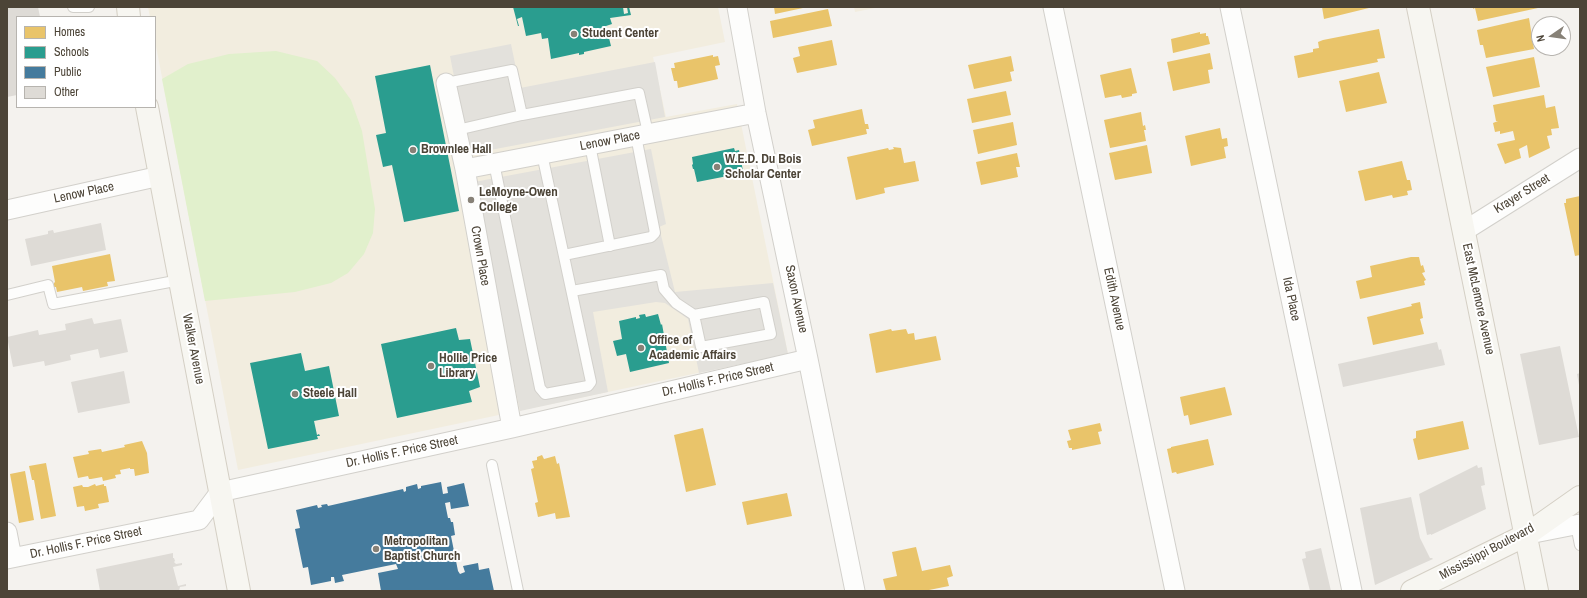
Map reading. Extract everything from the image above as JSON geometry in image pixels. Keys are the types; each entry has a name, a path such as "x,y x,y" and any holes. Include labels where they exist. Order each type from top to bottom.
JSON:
{"main road":[{"name":"East McLemore Avenue","path":"1418,7 1537,591"},
{"name":"Walker Avenue","path":"147,108 239,591"},
{"name":"Mississippi Boulevard","path":"1412,591 1526,535 1580,497"}],"street":[{"name":"Saxon Avenue","path":"736,7 756,113 855,591"},
{"name":"Edith Avenue","path":"1053,7 1175,591"},
{"name":"Ida Place","path":"1230,7 1352,591"},
{"name":"Crown Place","path":"446,84 465,169 512,428"},
{"name":"Lenow Place","path":"465,169 756,113"},
{"name":"Krayer Street","path":"1464,231 1580,158"},
{"name":"Lenow Place","path":"7,210 160,176"},
{"name":"Dr. Hollis F. Price Street","path":"10,559 199,520 220,492 512,428 808,359"},
{"path":"1526,535 1578,524"},
{"path":"7,532 10,559"}],"lane":[{"path":"73,7 89,7"},
{"path":"446,84 512,70 522,116"},
{"path":"457,130 640,93 642,135 655,233 651,237 564,255"},
{"path":"590,145 610,246"},
{"path":"494,163 540,388 545,394 588,386 591,382 542,154"},
{"path":"572,291 661,275 664,289 676,303 694,315 764,302 771,334 701,348 694,315"},
{"path":"7,295 48,285 53,304 180,280"},
{"path":"492,465 518,591"},
{"path":"1578,524 1580,545"}],"shaded area":[{"name":"LeMoyne-Owen College","path":"148,7 718,7 725,42 653,57 666,117 737,104 788,354 238,470 156,46 156,16 150,16"},
{"path":"854,7 880,7 855,12"},
{"path":"511,44 520,88 655,62 665,117 469,154 450,56"},
{"path":"651,149 666,224 659,227 675,292 773,283 788,354 699,373 688,319 665,303 656,302 593,312 608,392 520,411 474,182"}],"green space":[{"path":"276,51 317,61 335,78 351,100 362,131 375,209 373,233 364,254 348,273 331,283 295,292 205,301 162,79 188,64 229,54"}],"building: Homes":[{"path":"774,7 803,7 803,8 775,14"},
{"path":"1322,7 1369,7 1369,8 1324,19"},
{"path":"1473,7 1538,8 1478,21 1475,8 1473,9"},
{"path":"828,9 832,26 773,38 770,21"},
{"path":"1529,18 1531,30 1531,50 1486,58 1483,45 1480,45 1477,30"},
{"path":"1379,29 1385,58 1377,59 1378,62 1298,78 1294,56 1313,52 1313,49 1319,48 1318,42 1323,40"},
{"path":"1200,32 1200,34 1206,33 1210,44 1173,53 1171,39"},
{"path":"832,40 837,65 797,73 793,58 800,56 798,47"},
{"path":"1210,53 1213,69 1208,70 1210,83 1173,91 1167,62"},
{"path":"713,55 713,57 718,56 720,65 715,66 718,79 678,88 677,81 674,81 671,68 675,68 674,63"},
{"path":"1011,56 1014,71 1010,72 1012,81 974,89 968,65"},
{"path":"1534,57 1540,87 1493,97 1486,67"},
{"path":"1131,68 1137,93 1132,94 1132,96 1122,98 1121,95 1105,98 1100,75"},
{"path":"1379,72 1387,103 1346,112 1339,81"},
{"path":"1006,91 1011,115 972,123 967,99"},
{"path":"1544,95 1546,108 1555,106 1559,128 1551,129 1552,135 1547,136 1550,148 1529,158 1527,145 1519,149 1521,158 1505,164 1497,144 1515,140 1513,131 1500,134 1500,131 1495,132 1493,123 1498,121 1496,121 1493,105"},
{"path":"862,109 865,124 868,124 869,129 866,129 867,134 812,146 808,130 815,128 813,120"},
{"path":"1141,112 1143,126 1145,125 1146,130 1144,130 1146,141 1110,148 1104,120"},
{"path":"1013,122 1017,145 978,154 973,130"},
{"path":"1220,128 1222,139 1227,138 1228,146 1224,147 1226,158 1191,166 1185,136"},
{"path":"1147,145 1152,173 1115,180 1109,153"},
{"path":"893,147 901,148 904,163 915,161 919,181 884,188 885,193 856,200 847,157 888,148 889,150 894,149"},
{"path":"1017,153 1020,167 1016,167 1018,177 981,185 976,162"},
{"path":"1402,161 1407,180 1410,180 1412,190 1407,191 1408,195 1393,198 1392,195 1365,201 1358,171"},
{"path":"1580,196 1580,255 1575,256 1564,203 1566,203 1566,199"},
{"path":"110,254 115,281 107,282 108,286 83,291 82,287 57,292 56,287 54,287 55,282 52,266"},
{"path":"1411,257 1419,257 1421,266 1423,265 1425,272 1422,273 1426,280 1424,281 1425,285 1360,299 1356,281 1372,277 1370,266"},
{"path":"1420,302 1423,318 1420,319 1424,334 1373,345 1367,317 1412,306 1411,304"},
{"path":"891,329 892,331 906,329 908,334 914,333 915,340 936,336 941,360 876,373 869,334"},
{"path":"1225,387 1232,415 1190,425 1188,415 1184,416 1180,397"},
{"path":"1463,421 1469,449 1418,460 1413,439 1416,438 1416,431"},
{"path":"1100,423 1102,431 1098,432 1101,444 1072,450 1072,448 1069,448 1067,441 1071,440 1068,430"},
{"path":"703,428 716,485 686,492 674,435"},
{"path":"1208,439 1214,465 1177,474 1176,472 1172,473 1167,449"},
{"path":"142,441 147,453 149,473 135,476 134,469 130,468 120,470 121,474 115,475 116,478 103,481 102,477 89,479 88,476 78,478 73,457 89,454 88,451 101,449 102,452 125,447 124,445"},
{"path":"542,455 544,459 555,456 557,464 559,463 570,517 556,519 555,513 538,517 535,503 538,502 531,469 534,468 532,461 537,460 537,457"},
{"path":"46,463 56,516 41,519 34,480 32,480 29,466"},
{"path":"25,471 34,520 19,523 10,474"},
{"path":"95,484 96,486 104,484 104,486 106,486 109,502 98,504 99,508 85,511 84,506 77,507 73,487 82,485 83,487 88,487"},
{"path":"787,493 792,516 747,525 742,502"},
{"path":"916,547 922,571 950,565 953,576 947,578 949,586 924,591 886,591 883,579 897,576 892,552"}],"building: Schools":[{"name":"Student Center","path":"513,7 623,7 624,14 628,13 627,7 629,7 631,15 610,18 612,24 606,26 611,46 584,52 584,54 579,55 579,53 551,59 548,38 542,39 541,33 526,36 522,17 517,19 518,26"},
{"name":"Brownlee Hall","path":"430,65 459,211 404,222 392,165 383,167 376,135 386,133 375,76"},
{"name":"W.E.D. Du Bois Scholar Center","path":"734,148 735,151 739,150 743,171 738,172 738,174 697,182 692,165 692,157"},
{"name":"Office of Academic Affairs","path":"645,314 646,317 658,314 661,325 662,324 669,363 630,372 626,354 617,356 613,341 622,339 619,321 636,317 636,319 640,318 639,315"},
{"name":"Hollie Price Library","path":"456,328 459,340 470,339 480,387 469,391 472,402 397,418 381,344"},
{"name":"Steele Hall","path":"301,353 305,371 329,366 339,416 314,421 317,435 319,434 320,436 317,436 318,439 268,449 250,363"}],"building: Public":[{"name":"Metropolitan Baptist Church","path":"441,482 443,494 448,493 447,487 464,483 469,506 451,509 450,502 445,503 448,518 450,518 451,522 453,522 455,535 451,536 458,571 460,574 465,572 463,566 478,563 479,570 489,568 494,591 381,591 378,573 398,569 396,564 342,575 344,581 335,583 334,577 331,577 331,581 311,585 308,567 303,568 295,529 300,528 296,510 317,505 318,508 322,507 321,505 327,504 328,506 403,489 404,492 406,491 406,487 417,484 418,489 421,488 421,486"}],"building: Other":[{"path":"7,7 38,7 40,16 16,16 16,95 7,97"},
{"path":"101,223 106,250 31,266 25,239 48,234 48,231 53,230 54,233"},
{"path":"92,318 94,324 121,319 128,352 100,358 98,349 70,355 71,360 45,366 44,361 13,367 7,337 38,330 39,335 66,330 65,324"},
{"path":"1437,342 1439,350 1441,349 1445,365 1343,387 1338,364"},
{"path":"1560,346 1579,437 1539,445 1520,354"},
{"path":"124,371 130,403 78,413 71,382"},
{"path":"1580,373 1580,385 1579,385 1577,374"},
{"path":"1477,465 1478,468 1482,467 1485,485 1481,486 1486,509 1431,535 1427,535 1419,494"},
{"path":"1411,497 1420,538 1430,558 1433,559 1375,585 1360,508"},
{"path":"1321,548 1331,591 1310,591 1302,559 1306,558 1305,552"},
{"path":"173,553 174,562 176,564 182,563 182,565 173,567 178,586 186,584 186,586 180,587 179,591 100,591 96,569"}],"place":[{"name":"Student Center","path":"574,34"},
{"name":"Brownlee Hall","path":"413,150"},
{"name":"W.E.D. Du Bois Scholar Center","path":"717,167"},
{"name":"LeMoyne-Owen College","path":"471,200"},
{"name":"Office of Academic Affairs","path":"641,348"},
{"name":"Hollie Price Library","path":"431,366"},
{"name":"Steele Hall","path":"295,394"},
{"name":"Metropolitan Baptist Church","path":"376,549"}]}
